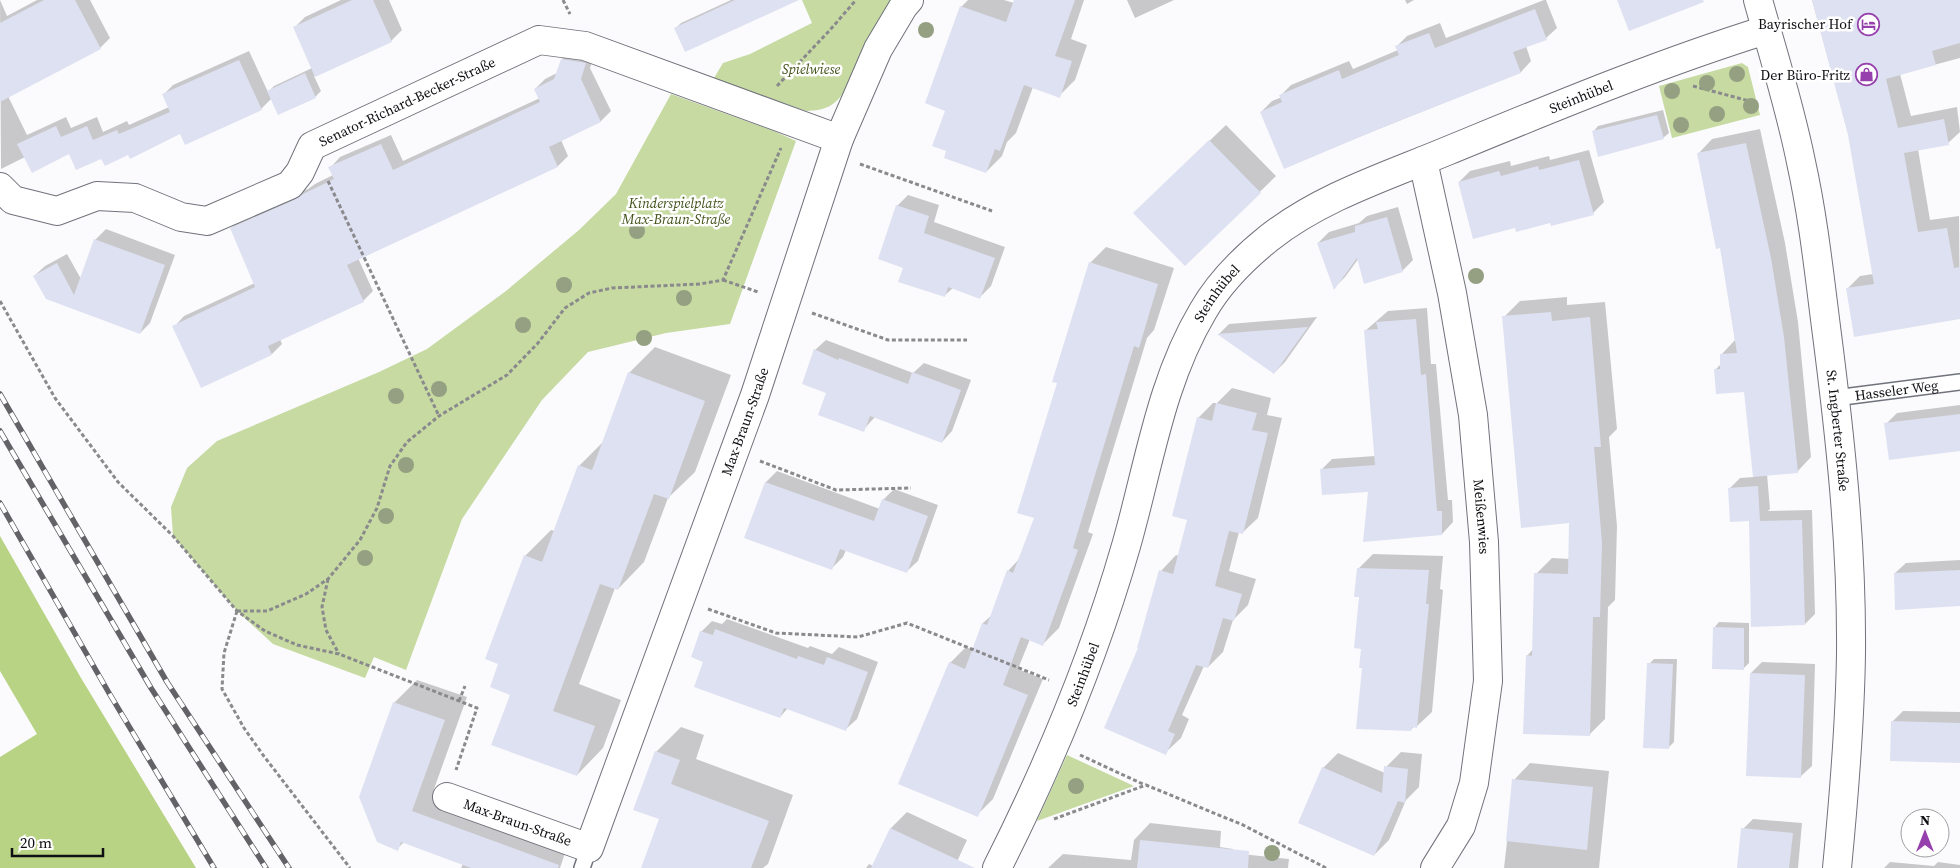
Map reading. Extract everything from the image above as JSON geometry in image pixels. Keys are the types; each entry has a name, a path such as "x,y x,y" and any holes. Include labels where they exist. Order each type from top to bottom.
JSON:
{"street":[{"name":"Max-Braun-Straße","path":"447,797 586,858 755,395 836,147 878,49 909,0"},
{"name":"St. Ingberter Straße","path":"1758,0 1801,162 1812,221 1835,398 1849,555 1851,651 1847,756 1836,868"},
{"name":"Steinhübel","path":"997,868 1015,832 1077,691 1106,610 1126,544 1152,440 1176,363 1204,309 1236,267 1270,236 1310,211 1370,182 1654,67 1766,30"},
{"name":"Senator-Richard-Becker-Straße","path":"0,187 13,200 57,210 97,196 135,198 181,217 207,221 290,185 300,172 312,146 540,40 585,46 792,122 836,147"},
{"name":"Meißenwies","path":"1423,161 1452,293 1473,415 1484,542 1488,681 1474,783 1460,826 1451,845 1435,868"}],"lane":[{"name":"Hasseler Weg","path":"1835,398 1960,382"}],"path":[{"path":"772,91 856,0"},
{"path":"1685,84 1757,103"},
{"path":"723,280 792,122"},
{"path":"312,146 439,416"},
{"path":"836,147 992,211"},
{"path":"237,610 267,610 306,594 328,578 360,540 377,508 390,466 407,442 439,416 507,375 538,343 565,308 589,293 612,288 700,284 723,280 888,340 967,340"},
{"path":"0,301 55,398 118,482 173,536 237,610 265,631 297,644 339,654 477,708 447,797"},
{"path":"734,451 836,490 911,488"},
{"path":"328,578 322,608 326,630 339,654"},
{"path":"679,599 776,633 858,637 908,623 1077,691"},
{"path":"237,610 224,653 222,689 244,728 263,755 350,868"},
{"path":"459,701 465,686"},
{"path":"1078,754 1242,825 1326,868"},
{"path":"1015,832 1146,785"}],"green space":[{"name":"Spielwiese","path":"802,0 892,0 845,91 837,101 819,110 806,111 714,78 723,63 750,54 812,23"},
{"path":"1742,63 1748,67 1760,115 1672,138 1659,86"},
{"name":"Kinderspielplatz Max-Braun-Straße","path":"671,94 774,131 796,141 730,324 666,333 588,352 542,400 462,519 406,670 374,657 365,678 273,644 237,611 173,536 171,507 187,468 217,441 379,372 427,349 506,291 579,230 616,194"},
{"path":"0,536 81,678 196,868 0,868 0,757 37,734 0,671"},
{"path":"1067,755 1134,786 1037,821"}],"building":[{"path":"44,0 75,0 101,49 0,102 0,23"},
{"path":"352,0 373,0 392,42 315,77 293,27"},
{"path":"735,0 799,0 685,52 674,28"},
{"path":"1014,0 1075,0 1055,56 1072,61 1060,98 1024,85 1000,151 995,149 986,173 944,158 946,151 932,146 945,111 925,103 960,6 1006,22"},
{"path":"1617,0 1703,0 1704,2 1629,31"},
{"path":"1812,0 1960,0 1960,43 1932,51 1936,65 1886,79 1898,128 1944,119 1949,145 1904,153 1918,232 1947,228 1954,268 1960,267 1960,319 1854,337 1846,288 1874,284 1848,135"},
{"path":"1535,9 1547,40 1513,52 1521,73 1386,126 1284,169 1260,112 1282,102 1279,95 1339,70 1342,79 1399,55 1395,46 1429,33 1435,48"},
{"path":"561,59 586,63 581,79 601,122 549,147 558,167 347,265 364,302 268,346 272,355 201,388 172,326 255,287 230,228 296,199 334,179 328,167 381,144 393,170 540,102 534,89 554,79"},
{"path":"239,60 262,110 185,145 180,134 130,159 128,155 105,166 101,159 76,170 69,154 32,173 17,144 56,126 61,137 87,126 93,140 117,130 119,134 170,112 162,94"},
{"path":"305,73 316,98 278,115 267,91"},
{"path":"1657,115 1664,139 1598,157 1592,131"},
{"path":"1209,140 1261,193 1185,266 1133,213"},
{"path":"1746,143 1771,258 1784,337 1798,473 1753,477 1744,392 1716,394 1714,369 1720,369 1720,354 1737,353 1720,248 1716,249 1697,153"},
{"path":"1579,160 1594,215 1551,226 1550,223 1516,232 1515,228 1473,239 1458,182 1499,171 1501,176 1538,166 1539,170"},
{"path":"896,205 929,216 924,233 995,258 980,299 948,287 945,297 898,282 903,268 878,259"},
{"path":"1387,217 1403,272 1364,284 1357,258 1334,290 1317,243 1355,232 1355,226"},
{"path":"94,239 165,265 140,334 46,299 33,276 57,263 74,295"},
{"path":"1089,262 1158,284 1139,348 1134,346 1073,548 1078,550 1043,646 1021,637 1003,685 1028,695 978,817 898,784 949,662 965,669 982,623 987,625 1007,570 1013,573 1034,518 1017,513 1057,383 1052,382"},
{"path":"1551,312 1552,321 1590,317 1601,447 1594,447 1602,543 1600,617 1593,617 1590,736 1523,734 1526,655 1532,656 1534,573 1568,574 1569,523 1521,528 1502,316"},
{"path":"1416,319 1421,375 1426,374 1437,511 1442,511 1442,535 1363,542 1368,492 1322,495 1320,469 1375,465 1364,330 1378,329 1376,322"},
{"path":"1308,327 1274,374 1217,334"},
{"path":"814,349 838,360 839,358 908,384 912,372 961,390 942,443 870,416 864,432 818,415 826,393 802,384"},
{"path":"628,372 705,401 669,499 654,494 618,590 600,584 553,711 595,726 577,776 491,745 510,695 490,687 498,664 485,659 524,555 542,562 578,465 592,470"},
{"path":"1216,403 1257,413 1252,430 1268,433 1243,534 1229,531 1215,586 1242,594 1234,621 1223,618 1208,668 1196,665 1168,731 1175,734 1166,755 1104,728 1138,648 1159,570 1173,574 1187,520 1172,516 1197,417 1212,421"},
{"path":"1960,414 1960,451 1889,460 1884,423"},
{"path":"765,482 874,521 882,499 928,516 907,573 840,549 832,570 744,538"},
{"path":"1758,486 1760,521 1802,520 1805,625 1751,627 1749,521 1730,522 1728,488"},
{"path":"1357,568 1429,570 1426,604 1429,604 1417,728 1412,727 1411,731 1356,729 1362,668 1359,668 1361,649 1354,648 1359,597 1354,597"},
{"path":"1960,570 1960,606 1895,610 1894,573"},
{"path":"1713,627 1744,628 1744,670 1712,669"},
{"path":"715,629 797,659 798,656 824,665 827,657 868,672 846,731 784,708 780,718 694,687 703,662 691,657 700,631 713,635"},
{"path":"1647,663 1673,664 1669,749 1643,748"},
{"path":"1750,673 1805,675 1801,778 1746,776"},
{"path":"393,702 445,720 412,811 559,865 558,868 471,868 401,842 398,851 377,842 359,797"},
{"path":"1891,721 1960,723 1960,763 1890,761"},
{"path":"655,751 680,760 671,784 769,821 751,868 641,868 659,819 633,810"},
{"path":"1384,766 1408,769 1405,803 1398,801 1374,856 1298,823 1322,767 1382,793"},
{"path":"1512,779 1593,787 1587,850 1506,841"},
{"path":"890,828 975,868 871,868"},
{"path":"1741,828 1793,833 1789,868 1737,868"},
{"path":"1140,840 1249,851 1248,868 1137,868"}],"railway":[{"path":"0,394 167,682 289,868"},
{"path":"0,431 151,688 266,868"},
{"path":"0,503 109,693 214,868"}],"place":[{"name":"Bayrischer Hof","path":"1868,24"},
{"name":"Der Büro-Fritz","path":"1866,75"}]}
